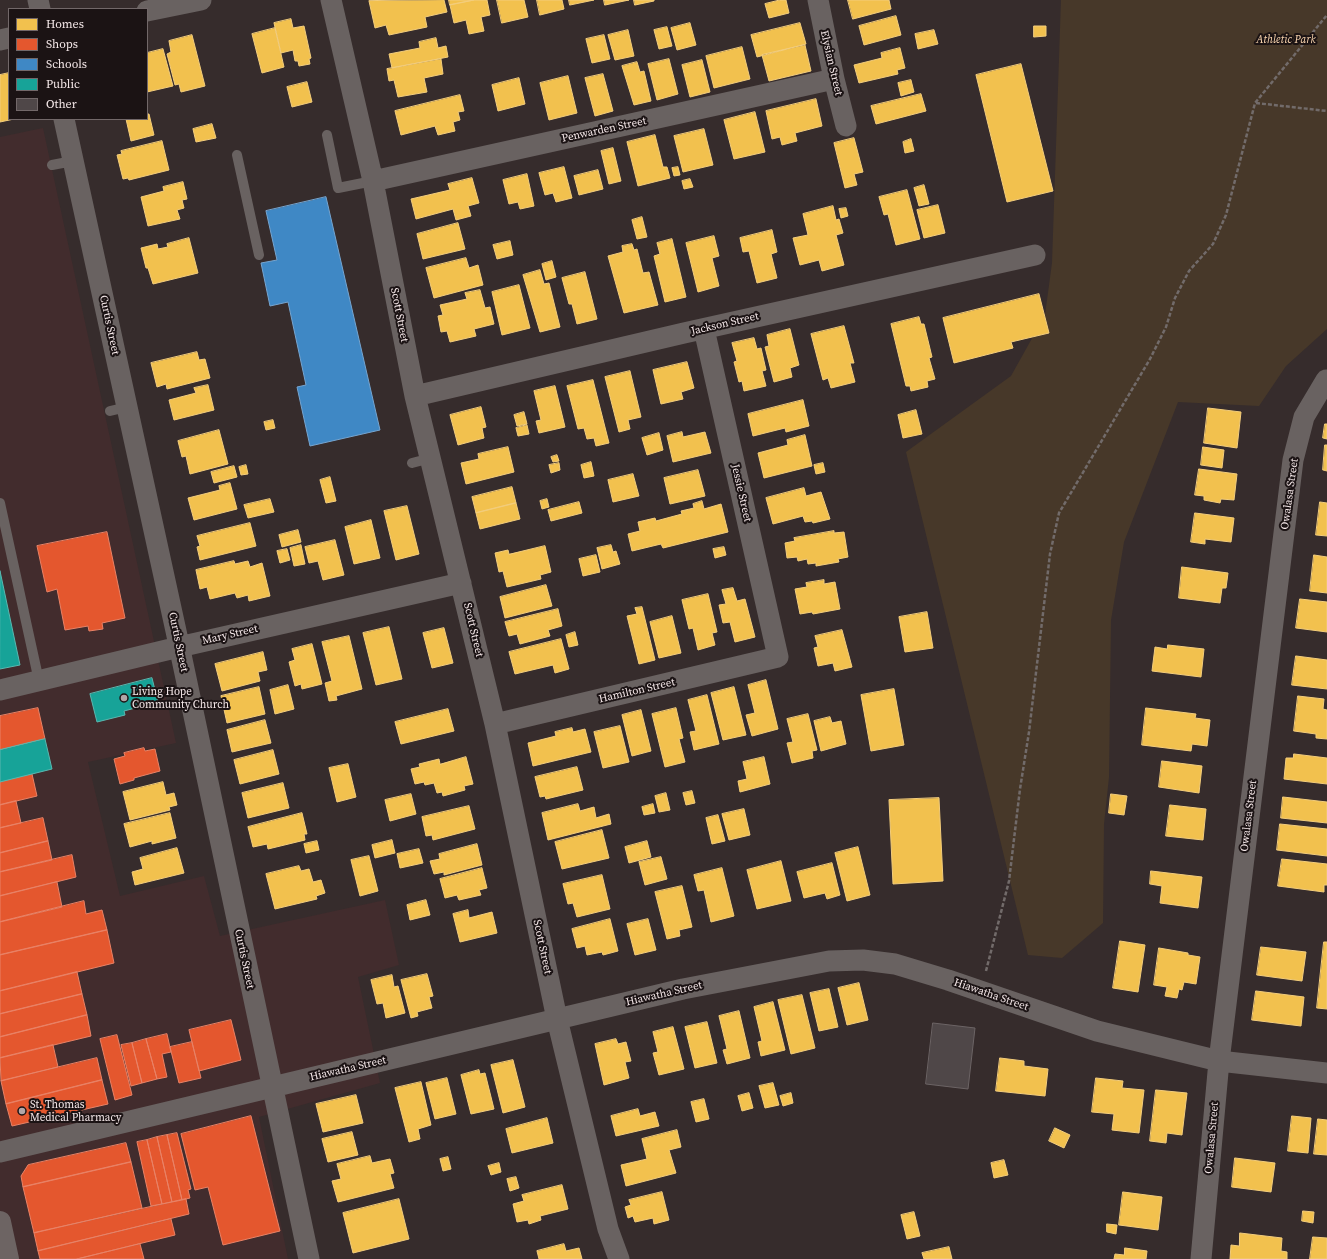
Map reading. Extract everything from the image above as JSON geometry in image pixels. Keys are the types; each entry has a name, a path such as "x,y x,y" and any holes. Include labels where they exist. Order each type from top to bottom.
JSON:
{"main road":[{"path":"0,1222 8,1259"}],"street":[{"path":"148,11 201,0"},
{"name":"Scott Street","path":"331,0 373,181 415,396 421,460 462,583 495,724 557,1019 608,1229 619,1259"},
{"name":"Elysian Street","path":"818,0 834,79 846,126"},
{"name":"Penwarden Street","path":"373,181 834,79"},
{"name":"Curtis Street","path":"64,120 74,160 119,409 179,647 271,1088 309,1259"},
{"name":"Jackson Street","path":"415,396 704,328 1035,255"},
{"name":"Jessie Street","path":"704,328 778,657"},
{"name":"Owalasa Street","path":"1201,1259 1219,1060 1293,460 1304,417 1326,380"},
{"name":"Mary Street","path":"0,690 179,647 462,583"},
{"name":"Hamilton Street","path":"495,724 778,657"},
{"name":"Hiawatha Street","path":"0,1152 683,989 813,963 846,960 879,961 895,964 948,980 1097,1031 1219,1060 1327,1073"}],"lane":[{"path":"327,135 338,188 373,181"},
{"path":"237,155 259,256"},
{"path":"52,165 74,160"},
{"path":"0,502 39,680"}],"path":[{"path":"984,975 1009,881 1020,789 1029,732 1048,569 1059,513 1150,359 1166,327 1175,298 1189,271 1213,244 1226,215 1255,103 1327,14"},
{"path":"1255,103 1327,111"}],"shaded area":[{"path":"43,128 176,743 88,762 120,896 204,876 220,936 385,900 399,965 358,977 380,1083 259,1117 288,1259 0,1259 0,137"}],"green space":[{"name":"Athletic Park","path":"1061,0 1327,0 1327,329 1286,366 1259,406 1178,402 1124,542 1111,620 1109,777 1104,824 1103,923 1062,958 1028,955 906,452 1011,376 1045,315 1052,263"}],"building: Homes":[{"path":"444,0 447,12 425,17 427,27 389,35 386,25 375,28 369,1"},
{"path":"449,0 474,0 450,5"},
{"path":"474,0 487,0 490,15 481,17 484,31 469,34 466,20 454,23 450,5"},
{"path":"497,0 524,0 528,17 502,23"},
{"path":"537,0 562,0 564,9 540,15"},
{"path":"569,0 594,0 570,5"},
{"path":"604,0 629,0 605,5"},
{"path":"634,0 654,0 654,1 635,5"},
{"path":"786,0 789,13 769,18 765,4"},
{"path":"848,0 889,0 891,9 853,19"},
{"path":"896,16 901,35 864,45 859,26"},
{"path":"291,19 293,28 304,26 311,58 309,59 310,64 299,66 298,61 295,61 293,50 281,53 274,23"},
{"path":"690,23 696,45 677,50 671,28"},
{"path":"800,23 806,44 757,57 751,35"},
{"path":"1034,26 1046,26 1046,36 1034,37"},
{"path":"667,27 672,46 659,49 654,30"},
{"path":"275,28 284,67 262,73 252,34"},
{"path":"628,30 634,56 615,60 608,35"},
{"path":"934,30 938,44 918,49 915,34"},
{"path":"192,35 205,86 181,92 179,84 175,85 167,54 171,52 169,41"},
{"path":"604,35 610,59 592,63 586,39"},
{"path":"436,38 438,48 446,46 448,57 392,68 389,54 420,48 419,42"},
{"path":"805,45 811,71 769,81 762,55"},
{"path":"742,47 750,79 714,88 706,56"},
{"path":"900,48 905,68 897,70 898,74 859,83 854,65 882,58 881,53"},
{"path":"163,49 173,86 148,92 148,53"},
{"path":"441,59 443,74 424,78 427,92 398,97 394,80 389,81 387,69"},
{"path":"669,59 678,94 657,100 648,64"},
{"path":"702,60 710,92 690,97 682,65"},
{"path":"637,62 640,72 644,71 651,101 634,105 622,66"},
{"path":"1021,64 1053,191 1007,202 976,75"},
{"path":"8,73 8,120 9,120 0,122 0,75"},
{"path":"603,74 613,111 595,116 585,78"},
{"path":"568,76 577,113 549,120 540,83"},
{"path":"519,78 525,104 498,111 492,85"},
{"path":"911,80 914,92 901,96 898,83"},
{"path":"307,82 312,102 292,107 287,87"},
{"path":"921,94 926,111 876,124 871,106"},
{"path":"460,95 464,111 458,112 460,120 453,122 455,131 438,135 435,126 401,135 395,111"},
{"path":"816,99 822,126 795,133 797,141 782,145 780,137 772,139 766,111"},
{"path":"755,112 765,152 734,159 724,120"},
{"path":"149,114 154,135 131,141 126,120 148,120"},
{"path":"212,124 216,138 196,142 193,129"},
{"path":"704,129 713,165 683,172 674,136"},
{"path":"655,135 663,167 667,167 670,178 638,186 627,142"},
{"path":"854,138 863,172 854,174 857,185 845,188 834,143"},
{"path":"911,139 914,151 905,153 903,142"},
{"path":"162,141 169,170 129,180 128,178 123,179 117,155 122,154 121,151"},
{"path":"613,148 621,181 609,184 601,151"},
{"path":"564,167 572,198 556,202 553,193 545,195 539,173"},
{"path":"678,167 680,175 674,176 672,168"},
{"path":"598,170 603,189 579,195 574,176"},
{"path":"527,174 534,206 520,209 518,202 509,204 503,180"},
{"path":"472,178 479,203 468,206 471,216 456,220 453,209 416,219 411,199 450,190 448,184"},
{"path":"690,179 693,187 684,189 682,181"},
{"path":"183,182 187,199 182,200 184,208 177,210 180,219 148,226 141,197 164,191 163,187"},
{"path":"924,185 929,204 919,206 914,188"},
{"path":"907,190 920,239 896,245 888,214 884,215 879,197"},
{"path":"938,205 945,233 924,238 917,210"},
{"path":"833,206 836,220 839,219 843,233 836,235 844,265 822,271 819,260 800,265 793,238 808,235 803,214"},
{"path":"846,208 848,216 841,218 839,209"},
{"path":"642,217 647,237 637,239 632,220"},
{"path":"458,223 465,249 423,259 417,234"},
{"path":"772,230 777,252 771,254 777,278 757,283 749,251 743,252 740,238"},
{"path":"714,236 719,256 712,258 719,286 698,292 686,243"},
{"path":"189,238 198,273 153,284 148,268 146,268 141,248 157,244 158,249 168,247 167,244"},
{"path":"672,239 686,297 665,302 654,256 660,254 657,243"},
{"path":"510,241 513,255 497,259 493,245"},
{"path":"632,244 634,250 637,249 643,273 649,272 658,305 624,313 608,256 623,252 622,246"},
{"path":"466,258 469,268 478,265 483,285 434,298 426,268"},
{"path":"552,261 556,277 546,280 542,264"},
{"path":"540,270 544,284 549,283 560,327 540,332 523,275"},
{"path":"585,272 597,319 577,324 572,304 569,304 562,278"},
{"path":"519,285 530,328 502,335 492,292"},
{"path":"480,290 485,308 490,307 494,324 474,329 476,336 450,342 447,331 441,332 438,316 443,315 440,305 467,299 465,293"},
{"path":"1039,294 1049,333 1011,342 1013,348 954,363 943,318"},
{"path":"919,317 921,324 924,324 932,357 929,358 935,379 927,381 928,387 911,391 910,386 906,386 891,324"},
{"path":"844,326 854,363 850,363 855,382 831,388 828,378 823,380 811,334"},
{"path":"790,329 799,365 790,368 792,377 774,382 765,347 769,346 767,335"},
{"path":"754,338 757,349 761,348 766,370 762,371 766,386 744,391 742,381 739,382 734,362 737,361 732,343"},
{"path":"197,352 199,360 205,359 210,378 167,389 166,384 157,387 151,363"},
{"path":"687,362 694,388 681,392 683,399 661,404 653,370"},
{"path":"630,371 641,417 628,420 630,429 619,432 605,377"},
{"path":"593,380 609,443 596,446 594,438 587,439 584,428 578,429 567,386"},
{"path":"208,385 214,410 174,420 169,400 196,393 194,388"},
{"path":"555,386 565,427 539,433 536,421 541,420 534,391"},
{"path":"803,400 809,426 786,432 785,428 753,436 748,414"},
{"path":"481,407 486,427 482,428 484,438 458,445 450,415"},
{"path":"1208,408 1241,412 1237,448 1204,443"},
{"path":"916,410 922,434 903,438 898,415"},
{"path":"524,412 527,424 517,426 514,415"},
{"path":"273,420 275,428 266,430 264,422"},
{"path":"1325,424 1327,424 1327,439 1323,438"},
{"path":"527,425 529,434 518,436 516,428"},
{"path":"219,430 228,464 190,474 186,456 182,457 178,441"},
{"path":"682,432 683,437 705,432 711,453 673,462 667,436"},
{"path":"659,433 663,450 647,455 642,438"},
{"path":"805,435 812,466 764,478 758,453 788,445 787,440"},
{"path":"1325,445 1327,445 1327,471 1323,470"},
{"path":"508,447 514,472 466,484 461,463 479,459 478,454"},
{"path":"1203,447 1224,450 1222,468 1201,465"},
{"path":"557,455 559,461 553,462 551,457"},
{"path":"591,462 594,476 584,478 581,465"},
{"path":"559,463 560,470 551,473 549,465"},
{"path":"823,463 825,472 816,474 814,465"},
{"path":"246,465 248,474 241,475 239,467"},
{"path":"234,466 237,477 214,483 211,472"},
{"path":"1199,469 1237,474 1234,500 1221,499 1220,503 1204,500 1204,496 1195,495"},
{"path":"698,470 705,496 670,504 664,478"},
{"path":"633,474 639,496 613,502 608,480"},
{"path":"330,477 336,501 326,503 320,480"},
{"path":"230,483 237,509 194,520 188,498 220,490 219,486"},
{"path":"512,487 516,503 476,513 472,497"},
{"path":"804,488 806,496 821,492 830,519 813,523 812,521 805,522 803,516 773,524 766,498"},
{"path":"270,499 274,512 248,518 244,505"},
{"path":"547,499 549,507 542,509 540,501"},
{"path":"702,501 704,509 721,504 728,532 663,548 661,544 632,551 628,534 640,531 638,522 655,518 656,521 682,514 681,511 694,508 693,504"},
{"path":"579,502 582,513 551,521 548,510"},
{"path":"1320,502 1327,503 1327,536 1316,535"},
{"path":"516,503 520,519 480,529 476,513"},
{"path":"407,506 419,554 396,560 384,511"},
{"path":"1195,513 1234,518 1231,542 1205,539 1205,544 1191,542"},
{"path":"371,520 380,558 354,564 345,527"},
{"path":"250,523 256,546 200,560 197,547 200,546 197,536"},
{"path":"298,530 301,542 282,547 279,535"},
{"path":"834,531 834,533 844,532 848,557 838,559 839,562 816,566 816,563 808,564 807,559 798,561 797,557 787,558 785,543 795,541 794,538"},
{"path":"335,540 344,575 323,580 318,561 309,563 305,547"},
{"path":"301,545 305,564 294,566 290,548"},
{"path":"611,545 613,552 616,551 620,564 602,569 597,548"},
{"path":"545,546 551,572 540,575 541,579 507,587 503,571 499,572 495,553 508,550 509,554"},
{"path":"724,547 726,555 715,558 713,549"},
{"path":"287,549 290,560 280,563 277,551"},
{"path":"596,555 600,572 583,576 579,559"},
{"path":"1314,555 1327,557 1327,593 1310,591"},
{"path":"234,561 235,564 248,561 250,567 262,563 270,596 249,601 248,595 237,598 235,593 210,599 207,587 200,589 196,570"},
{"path":"1182,567 1228,573 1226,588 1222,588 1220,603 1179,598"},
{"path":"824,580 824,584 835,582 840,609 813,614 812,612 800,614 795,589 807,587 806,583"},
{"path":"546,585 552,606 505,618 500,597"},
{"path":"733,588 737,601 745,599 755,637 735,642 730,622 723,623 719,605 726,604 722,590"},
{"path":"708,594 717,632 712,633 715,645 698,650 693,628 689,629 682,600"},
{"path":"1300,599 1327,602 1327,632 1296,628"},
{"path":"642,607 655,660 639,664 627,616 637,614 635,608"},
{"path":"558,609 562,626 548,630 550,636 520,644 517,634 509,636 505,622"},
{"path":"927,612 933,648 905,652 899,617"},
{"path":"672,616 681,653 659,658 650,622"},
{"path":"389,627 402,679 376,685 363,633"},
{"path":"444,628 453,663 432,668 423,633"},
{"path":"842,630 852,667 835,671 833,663 818,666 814,648 818,647 815,636"},
{"path":"575,632 578,645 569,647 566,635"},
{"path":"349,636 362,689 336,696 337,700 329,701 325,683 332,681 322,642"},
{"path":"561,639 569,669 555,673 553,665 515,674 509,652"},
{"path":"312,644 322,684 302,689 301,684 295,686 289,662 295,660 292,649"},
{"path":"1168,645 1204,649 1201,677 1152,671 1155,647 1167,649"},
{"path":"263,652 267,670 258,672 260,681 222,691 215,664"},
{"path":"1296,656 1327,660 1327,689 1292,685"},
{"path":"766,680 778,729 752,736 746,715 755,713 748,685"},
{"path":"288,685 294,709 275,714 270,690"},
{"path":"259,687 265,714 227,723 221,696"},
{"path":"734,687 746,735 723,740 711,693"},
{"path":"894,689 904,745 871,751 861,695"},
{"path":"707,695 719,744 694,750 690,732 696,731 688,700"},
{"path":"1298,696 1324,699 1323,709 1327,710 1327,739 1316,738 1316,734 1294,731"},
{"path":"676,708 683,738 679,739 685,762 665,767 652,714"},
{"path":"1146,708 1196,714 1195,718 1210,720 1207,746 1192,744 1191,751 1142,745"},
{"path":"448,709 454,731 401,744 395,722"},
{"path":"641,710 651,751 632,756 622,715"},
{"path":"808,714 817,750 812,751 813,758 792,763 787,743 793,742 787,719"},
{"path":"830,717 832,723 841,721 846,744 821,751 814,721"},
{"path":"265,720 271,743 232,752 227,730"},
{"path":"620,726 629,762 603,768 594,732"},
{"path":"572,728 573,732 585,729 591,752 533,766 528,743 556,736 555,732"},
{"path":"273,750 279,774 240,784 234,760"},
{"path":"1294,754 1327,758 1327,784 1284,779 1286,758 1293,758"},
{"path":"466,757 473,784 464,786 465,790 443,796 442,792 437,793 434,783 425,785 424,782 415,784 411,769 420,767 419,764 439,759 440,764"},
{"path":"764,757 770,784 740,792 738,781 747,779 743,762"},
{"path":"1162,761 1202,766 1199,793 1159,787"},
{"path":"348,764 356,797 337,802 329,768"},
{"path":"577,767 583,790 546,799 545,796 540,797 535,777"},
{"path":"163,782 166,795 174,793 177,805 169,807 170,810 130,820 123,792"},
{"path":"283,783 289,808 248,818 242,793"},
{"path":"692,791 695,803 686,805 683,793"},
{"path":"666,793 670,810 659,812 655,796"},
{"path":"411,794 416,814 390,821 385,800"},
{"path":"1111,794 1127,796 1124,815 1109,813"},
{"path":"1283,797 1327,802 1327,823 1281,818"},
{"path":"939,798 943,881 893,884 889,800"},
{"path":"578,804 580,811 594,807 596,818 609,814 611,824 548,840 542,813"},
{"path":"653,804 655,813 644,815 642,807"},
{"path":"1170,805 1206,809 1203,840 1166,836"},
{"path":"469,806 475,829 433,840 432,835 426,836 422,817"},
{"path":"744,809 750,835 729,840 722,814"},
{"path":"170,813 176,838 152,844 152,841 130,847 124,824"},
{"path":"302,813 307,834 304,834 305,840 268,849 267,844 253,847 248,827"},
{"path":"718,815 725,841 712,844 706,818"},
{"path":"1280,824 1327,829 1327,856 1277,850"},
{"path":"602,830 609,858 562,869 555,842"},
{"path":"392,840 395,853 375,858 372,845"},
{"path":"317,841 319,850 306,853 304,844"},
{"path":"647,841 651,857 629,863 625,847"},
{"path":"477,844 482,865 444,875 444,872 434,874 430,861 440,859 439,854"},
{"path":"858,847 870,895 847,901 835,853"},
{"path":"177,848 184,873 135,885 132,872 143,869 140,858"},
{"path":"419,849 423,863 400,868 397,854"},
{"path":"369,856 378,891 360,896 351,860"},
{"path":"661,857 667,879 645,885 639,862"},
{"path":"1282,859 1327,864 1327,885 1324,885 1324,892 1278,886"},
{"path":"781,861 791,901 757,909 747,870"},
{"path":"832,863 840,895 827,899 825,893 804,898 797,872"},
{"path":"299,866 301,871 309,869 313,882 321,880 325,893 316,896 317,899 275,909 266,874"},
{"path":"482,868 487,888 479,890 481,895 459,900 457,895 445,898 440,879"},
{"path":"722,868 734,916 711,922 704,890 698,891 694,875"},
{"path":"1151,871 1202,877 1198,908 1160,903 1162,886 1150,884"},
{"path":"602,875 610,909 577,917 573,903 568,904 563,884"},
{"path":"682,886 692,927 679,930 680,936 667,939 655,892"},
{"path":"426,900 430,915 410,920 407,905"},
{"path":"468,910 469,918 492,912 497,933 460,942 453,914"},
{"path":"610,919 618,951 603,955 602,952 587,955 585,946 577,948 572,929"},
{"path":"648,919 656,950 635,955 627,924"},
{"path":"1120,941 1145,945 1138,992 1113,988"},
{"path":"1324,942 1327,942 1327,1009 1317,1008"},
{"path":"1261,947 1306,952 1302,981 1257,975"},
{"path":"1159,948 1188,953 1188,955 1200,957 1196,984 1184,982 1182,990 1179,989 1177,998 1165,996 1167,987 1154,985"},
{"path":"427,974 433,996 429,997 432,1008 417,1012 418,1016 411,1018 401,980"},
{"path":"392,975 394,987 398,986 405,1013 386,1018 383,1003 377,1004 371,980"},
{"path":"859,983 868,1020 847,1025 838,988"},
{"path":"829,989 838,1027 819,1031 810,993"},
{"path":"1256,991 1304,997 1301,1026 1252,1020"},
{"path":"802,995 815,1048 791,1054 778,1000"},
{"path":"773,1002 785,1050 761,1056 758,1042 762,1041 754,1007"},
{"path":"739,1011 750,1058 727,1064 723,1050 727,1049 719,1016"},
{"path":"707,1022 717,1063 695,1068 685,1027"},
{"path":"673,1027 684,1069 659,1075 653,1053 658,1052 653,1032"},
{"path":"616,1039 618,1044 626,1042 631,1061 625,1062 629,1078 604,1085 595,1044"},
{"path":"1000,1058 1024,1061 1024,1066 1048,1069 1045,1096 996,1091"},
{"path":"513,1060 525,1107 503,1113 491,1065"},
{"path":"479,1070 480,1074 485,1073 494,1109 471,1114 461,1075"},
{"path":"447,1078 456,1114 435,1119 426,1083"},
{"path":"1096,1078 1123,1081 1122,1088 1144,1090 1139,1133 1112,1130 1114,1114 1092,1112"},
{"path":"421,1082 431,1125 418,1129 420,1139 409,1142 395,1088"},
{"path":"773,1083 779,1105 765,1108 759,1086"},
{"path":"1156,1090 1187,1093 1182,1135 1167,1133 1166,1143 1150,1141"},
{"path":"749,1093 753,1108 742,1111 738,1096"},
{"path":"791,1093 793,1103 783,1106 780,1096"},
{"path":"356,1095 363,1123 323,1132 316,1104"},
{"path":"704,1099 709,1119 696,1122 691,1102"},
{"path":"638,1109 640,1116 655,1112 659,1126 616,1136 611,1116"},
{"path":"1292,1116 1311,1118 1308,1153 1288,1151"},
{"path":"547,1118 553,1143 512,1153 506,1129"},
{"path":"1318,1119 1327,1120 1327,1155 1314,1154"},
{"path":"1055,1128 1070,1135 1064,1148 1049,1141"},
{"path":"677,1130 681,1147 669,1150 676,1173 626,1186 621,1165 647,1159 642,1139"},
{"path":"352,1132 358,1155 328,1162 322,1139"},
{"path":"370,1156 372,1163 390,1159 394,1173 390,1174 394,1188 338,1202 332,1181 341,1179 337,1164"},
{"path":"448,1157 451,1169 443,1171 440,1159"},
{"path":"1235,1158 1275,1163 1271,1192 1232,1187"},
{"path":"1004,1160 1008,1175 994,1178 991,1163"},
{"path":"499,1163 501,1172 491,1175 488,1166"},
{"path":"516,1177 519,1188 510,1191 507,1179"},
{"path":"562,1185 568,1209 540,1216 541,1220 529,1224 528,1220 517,1222 513,1204 524,1201 522,1195"},
{"path":"662,1192 669,1220 654,1224 653,1218 635,1222 633,1216 628,1218 625,1207 631,1205 629,1200"},
{"path":"1123,1192 1162,1197 1158,1230 1119,1225"},
{"path":"399,1199 409,1239 353,1253 343,1213"},
{"path":"1303,1211 1314,1212 1313,1223 1302,1221"},
{"path":"914,1212 920,1236 907,1239 901,1215"},
{"path":"1107,1224 1117,1225 1116,1234 1107,1232"},
{"path":"1240,1233 1282,1238 1281,1251 1287,1252 1287,1259 1230,1259 1231,1245 1239,1246"},
{"path":"1313,1237 1327,1238 1327,1259 1310,1259"},
{"path":"564,1244 566,1251 579,1248 582,1259 539,1259 537,1251"},
{"path":"949,1247 952,1259 924,1259 922,1253"},
{"path":"1125,1248 1147,1251 1146,1259 1114,1259 1115,1254 1124,1255"}],"building: Shops":[{"path":"107,532 125,618 102,623 103,629 89,631 88,626 65,630 57,589 47,592 37,546"},
{"path":"38,708 45,739 0,750 0,716"},
{"path":"144,748 145,751 155,749 160,771 134,778 134,780 120,784 114,759 125,756 124,753"},
{"path":"32,774 37,796 0,805 0,782"},
{"path":"16,801 21,823 0,828 0,805"},
{"path":"43,818 48,841 0,853 0,828"},
{"path":"48,841 52,860 0,872 0,853"},
{"path":"72,855 76,877 0,896 0,872"},
{"path":"57,882 62,907 0,922 0,896"},
{"path":"84,901 86,914 102,910 107,930 0,955 0,922"},
{"path":"107,930 114,963 0,991 0,955"},
{"path":"77,972 82,994 0,1014 0,991"},
{"path":"82,994 87,1015 0,1037 0,1014"},
{"path":"87,1015 91,1036 0,1058 0,1037"},
{"path":"231,1020 241,1060 199,1071 189,1030"},
{"path":"167,1034 171,1052 162,1054 167,1077 157,1079 146,1039"},
{"path":"117,1035 132,1095 115,1100 100,1039"},
{"path":"146,1039 157,1079 142,1083 132,1043"},
{"path":"192,1042 201,1078 179,1083 170,1047"},
{"path":"132,1043 142,1083 131,1086 121,1045"},
{"path":"53,1045 58,1067 1,1081 0,1058"},
{"path":"97,1058 102,1080 6,1104 1,1081"},
{"path":"102,1080 108,1104 12,1126 6,1104"},
{"path":"251,1116 280,1231 223,1245 208,1187 195,1190 181,1134"},
{"path":"177,1133 191,1189 188,1190 190,1198 182,1200 167,1135"},
{"path":"167,1135 182,1200 172,1202 157,1137"},
{"path":"157,1137 172,1202 162,1204 147,1140"},
{"path":"147,1140 162,1204 151,1206 137,1142"},
{"path":"126,1143 131,1162 23,1187 21,1176 28,1165"},
{"path":"131,1162 142,1208 34,1233 23,1187"},
{"path":"186,1199 189,1214 38,1251 34,1233"},
{"path":"171,1219 175,1235 77,1259 40,1259 38,1251"},
{"path":"140,1244 144,1259 77,1259"}],"building: Schools":[{"path":"326,197 380,430 310,446 297,387 306,385 288,302 270,306 261,263 277,260 266,211"}],"building: Public":[{"path":"0,571 20,665 0,669"},
{"name":"Living Hope Community Church","path":"152,678 158,702 124,711 125,715 97,722 90,694"},
{"path":"45,739 52,769 0,782 0,750"}],"building: Other":[{"path":"933,1023 975,1028 968,1089 926,1084"}],"place":[{"name":"Living Hope Community Church","path":"124,698"},
{"name":"St. Thomas Medical Pharmacy","path":"22,1111"}]}
